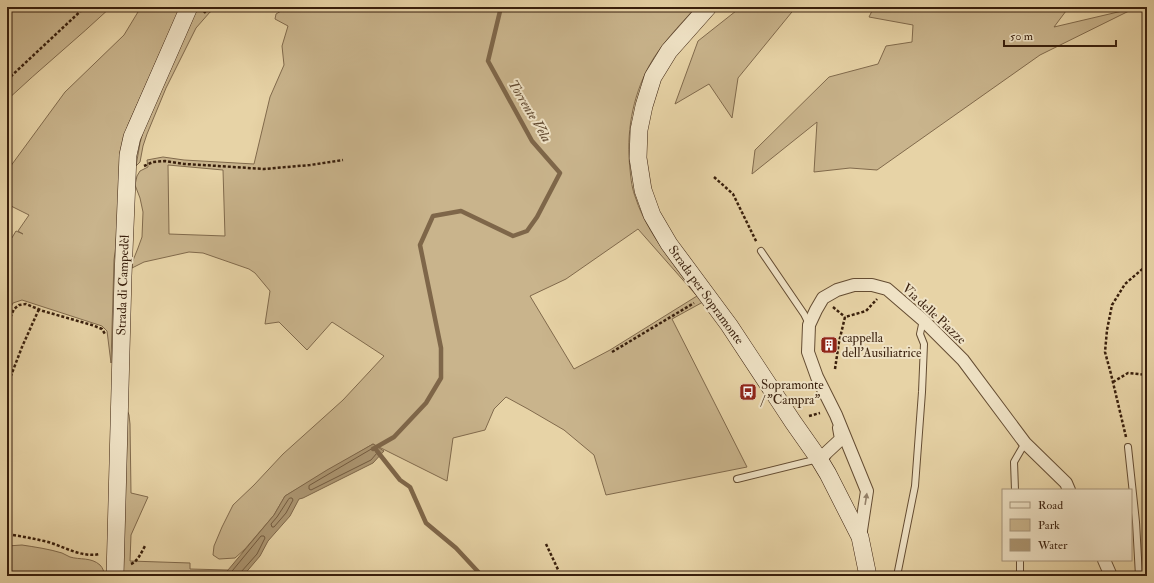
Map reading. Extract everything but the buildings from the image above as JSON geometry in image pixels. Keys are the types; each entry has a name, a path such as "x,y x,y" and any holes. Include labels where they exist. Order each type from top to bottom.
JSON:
{"main road":[{"name":"Strada di Campedèl","path":"115,576 123,276 128,155 134,131 189,7"},
{"name":"Strada per Sopramonte","path":"708,7 669,51 653,77 644,106 639,130 638,158 643,190 652,215 669,244 729,325 820,460 860,537 868,576"}],"street":[{"name":"Via delle Piazze","path":"860,537 867,491 836,415 817,377 808,352 809,325 824,298 837,290 854,285 872,285 887,289 923,320 963,360 1025,443 1066,483 1069,489"},
{"name":"Via delle Piazze","path":"820,460 841,439 836,415"},
{"path":"1104,561 1111,576"}],"lane":[{"path":"761,252 804,314 809,325"},
{"path":"897,576 915,486 924,352 924,344 920,334 923,320"},
{"path":"1015,489 1014,462 1025,443"},
{"path":"1128,447 1136,522 1139,576"},
{"path":"737,479 820,460"},
{"path":"1020,561 1020,576"}],"path":[{"path":"7,18 11,7"},
{"path":"7,80 85,7"},
{"path":"148,163 166,161 203,166 264,169 344,160"},
{"path":"714,177 733,194 761,252"},
{"path":"1128,447 1105,352 1107,330 1112,305 1125,284 1147,265"},
{"path":"612,352 707,295"},
{"path":"834,369 845,318 866,310 879,298"},
{"path":"7,321 14,309 19,305 26,304 102,329 105,332 106,338"},
{"path":"7,386 39,309"},
{"path":"1113,382 1128,373 1147,375"},
{"path":"809,416 821,413"},
{"path":"13,535 48,542 81,554 92,556 116,551"},
{"path":"546,544 561,576"}],"green space":[{"path":"7,7 111,7 7,100"},
{"path":"141,7 181,7 128,125 123,140 114,260 111,363 107,331 102,326 22,300 13,303 7,315 7,246 16,231 23,234 18,231 29,215 7,204 7,171 65,92 124,35"},
{"path":"197,7 224,7 210,12 196,28 166,88 147,134 140,162 136,166 144,128"},
{"path":"284,7 696,7 659,50 649,66 638,91 634,103 630,129 629,156 631,177 635,195 647,224 671,262 703,302 672,319 747,467 606,495 594,455 564,430 506,397 494,409 485,430 453,438 447,481 373,444 285,496 274,515 245,549 235,558 219,559 213,555 214,546 233,505 283,454 343,400 384,356 332,322 307,350 279,322 265,324 270,291 255,273 249,269 203,253 189,252 144,262 132,268 132,263 142,237 143,212 135,185 140,171 148,167 147,160 163,157 184,160 254,164 270,97 284,65 282,46 288,26 275,19 276,14","holes":["168,165 223,170 225,236 169,234","638,229 697,296 610,350 574,369 530,296 566,279"]},
{"path":"741,7 796,7 738,78 732,118 709,84 675,104 698,41"},
{"path":"874,7 1069,7 1054,27 1135,8 1040,55 877,170 850,168 814,172 817,122 752,174 755,150 829,77 878,64 886,46 912,42 913,25 869,17"},
{"path":"127,410 130,424 131,493 148,497 131,535 130,561 190,563 190,569 228,570 223,576 121,576"},
{"path":"22,545 52,550 70,557 97,562 101,566 105,576 7,576 7,546"}],"water":[{"path":"373,444 384,451 373,463 299,499 290,516 268,541 260,556 243,576 223,576 274,515 285,496"}],"waterway":[{"name":"Torrente Vela","path":"373,449 394,437 426,403 441,378 441,348 420,245 433,216 461,211 513,236 527,231 537,217 560,173 532,141 488,61 501,7"},
{"path":"377,451 400,480 410,487 426,523 456,548 482,576"}],"place":[{"name":"cappella dell'Ausiliatrice","path":"829,345"},
{"name":"Sopramonte / \"Campra\"","path":"748,392"}]}
